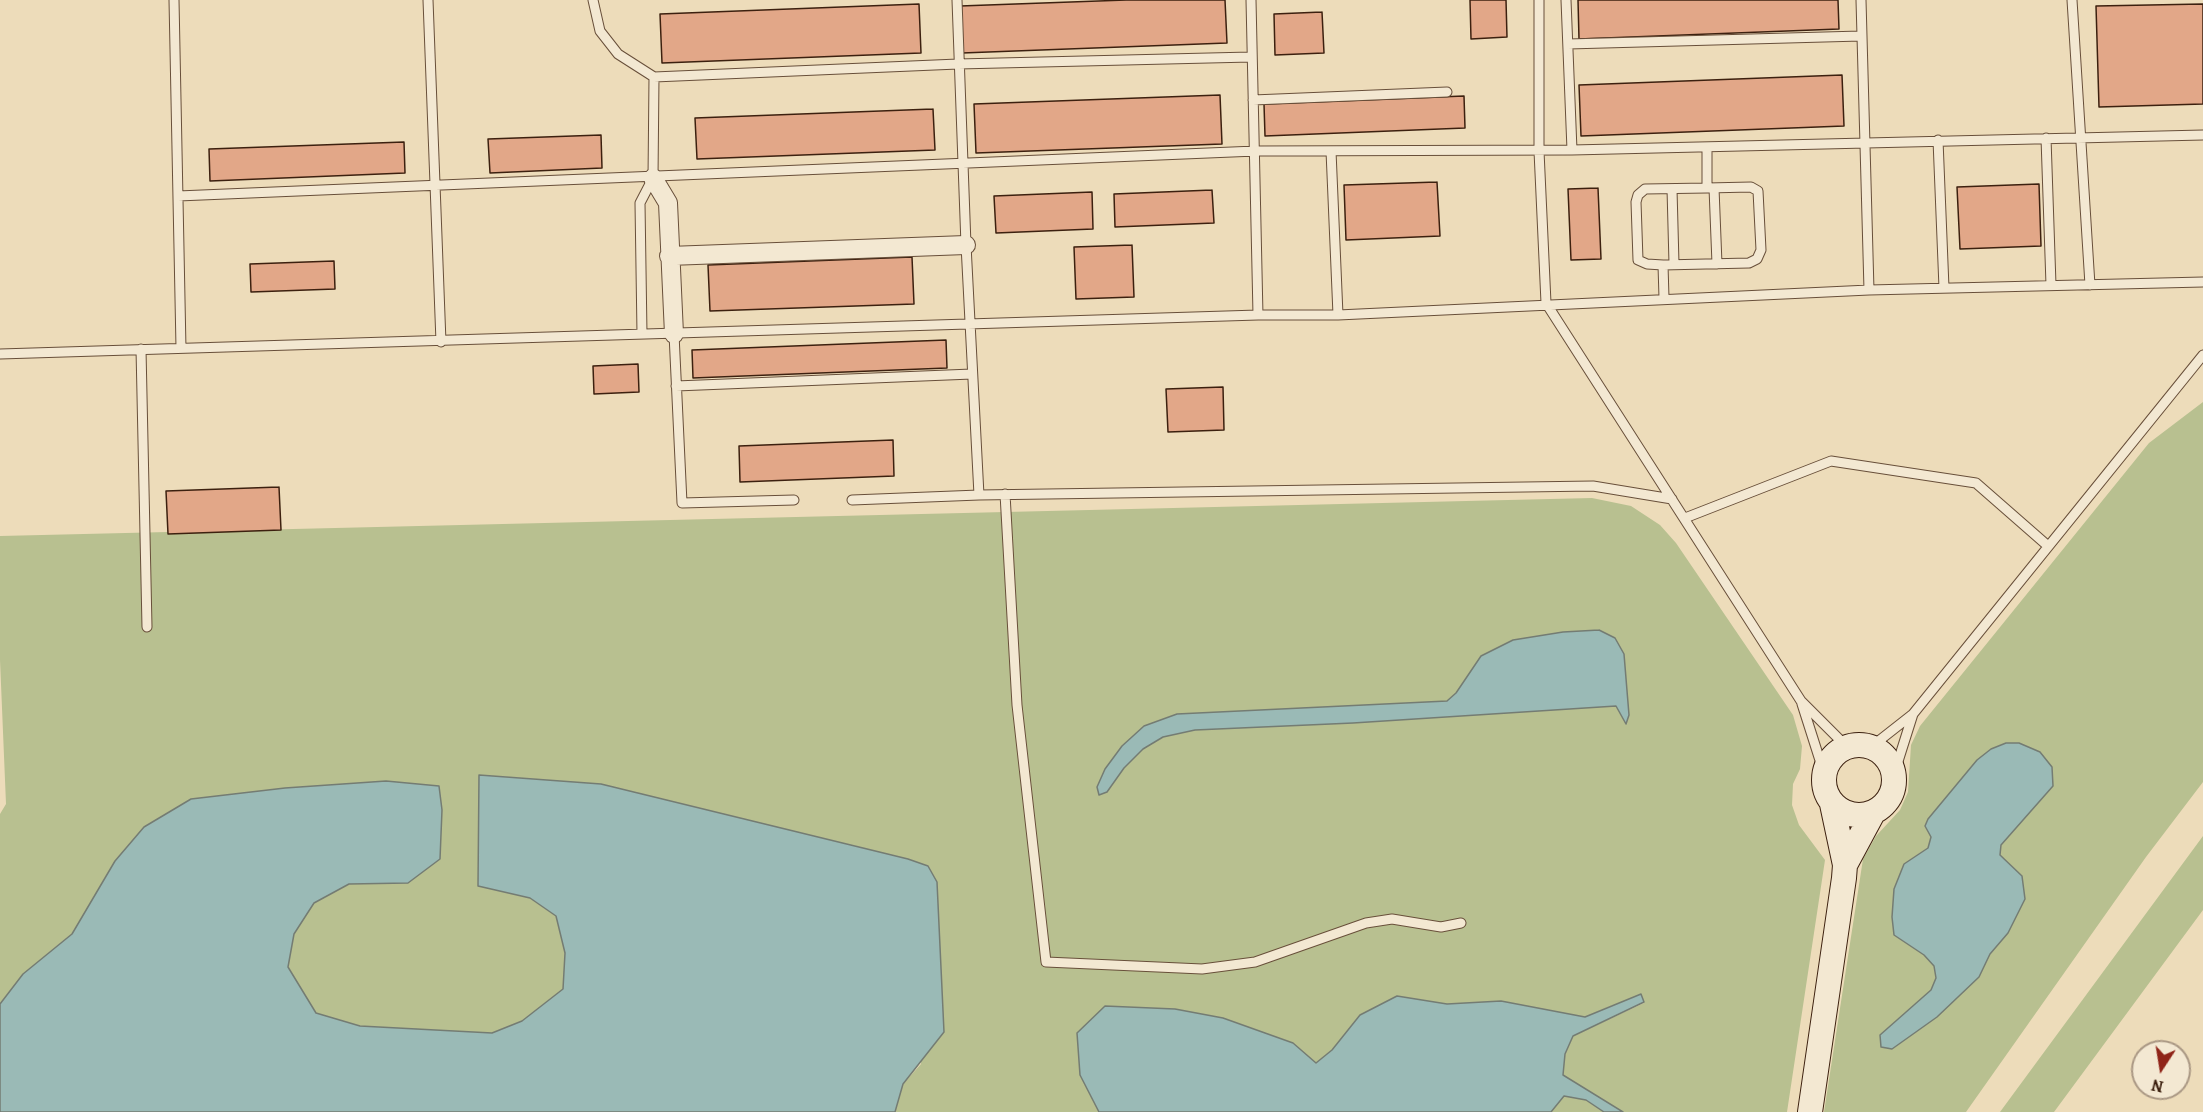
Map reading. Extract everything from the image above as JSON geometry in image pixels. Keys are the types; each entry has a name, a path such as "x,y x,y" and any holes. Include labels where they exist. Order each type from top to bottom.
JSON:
{"street":[{"path":"653,178 668,203 674,334"},
{"path":"669,256 966,245"},
{"path":"1810,1112 1845,865 1832,804 1826,794 1824,773 1836,753 1847,747 1871,747 1882,753 1890,762 1894,774 1894,786 1890,798 1873,813 1845,865"},
{"path":"1832,804 1851,815 1873,813"}],"lane":[{"path":"174,0 181,348"},
{"path":"428,0 441,342"},
{"path":"593,0 600,31 618,54 654,77 958,64 1251,57"},
{"path":"957,0 966,245 979,495"},
{"path":"1251,0 1258,315"},
{"path":"1539,0 1539,151 1546,303 1801,701 1847,747"},
{"path":"1566,0 1572,150"},
{"path":"1861,0 1863,141 1869,290"},
{"path":"2072,0 2090,285"},
{"path":"1568,44 1861,36"},
{"path":"642,334 640,203 653,178 654,77"},
{"path":"1253,100 1446,92"},
{"path":"177,196 1256,152 1539,151 1863,141 2203,135"},
{"path":"2046,138 2051,285"},
{"path":"1938,140 1944,288"},
{"path":"1707,147 1717,264"},
{"path":"1331,151 1338,315"},
{"path":"1750,187 1758,191 1761,250 1757,259 1749,263 1669,265 1647,264 1638,260 1636,202 1645,189 1710,188 1750,187"},
{"path":"1664,298 1669,265 1672,189"},
{"path":"0,354 1258,315 1338,315 1546,303 1869,290 2203,282"},
{"path":"674,334 682,503 794,500"},
{"path":"141,349 147,627"},
{"path":"1871,747 1913,714 2203,355"},
{"path":"676,386 972,374"},
{"path":"1685,518 1831,461 1976,483 2048,546"},
{"path":"852,500 1005,494 1593,486 1672,499"},
{"path":"1005,494 1017,705 1046,962 1202,969 1255,963 1366,923 1392,919 1441,927 1461,923"},
{"path":"1801,701 1824,773"},
{"path":"1894,774 1913,714"}],"green space":[{"path":"2203,402 2203,782 2146,857 1966,1112 1824,1112 1863,859 1876,836 1900,810 1908,792 1911,745 1920,726 2149,443"},
{"path":"1592,498 1631,506 1660,525 1676,543 1793,715 1802,746 1800,769 1793,784 1792,805 1799,825 1825,860 1787,1112 1623,1112 1563,1075 1565,1054 1573,1036 1644,1003 1613,1005 1585,1017 1501,1001 1447,1004 1397,996 1360,1015 1332,1050 1316,1063 1293,1043 1223,1018 1175,1009 1105,1006 1080,1075 1099,1112 895,1112 903,1084 921,1064 908,859 601,784 480,775 478,886 530,898 556,916 565,953 563,989 522,1021 492,1033 360,1026 316,1013 288,967 294,934 314,903 349,884 408,883 191,799 144,827 115,861 72,934 23,974 0,1004 0,814 6,804 0,660 0,536"},
{"path":"2203,836 2203,910 2054,1112 2000,1112"},
{"path":"1564,1096 1586,1100 1604,1112 1551,1112"}],"water":[{"path":"1599,630 1615,638 1624,654 1629,715 1626,724 1616,706 1353,723 1195,730 1163,737 1143,749 1124,768 1107,792 1099,795 1097,787 1105,769 1122,746 1144,726 1177,714 1447,701 1456,693 1481,656 1513,640 1563,632"},
{"path":"2006,743 2019,743 2040,752 2052,767 2053,786 2001,845 2000,855 2022,876 2025,899 2008,933 1990,954 1979,977 1937,1017 1892,1049 1881,1047 1880,1035 1931,990 1936,978 1934,966 1924,955 1894,935 1892,917 1894,889 1904,864 1928,848 1931,837 1925,826 1928,819 1977,760 1991,749"},
{"path":"479,775 601,784 908,859 928,866 937,882 944,1032 903,1084 895,1112 0,1112 0,1004 23,974 72,934 115,861 144,827 191,799 285,788 386,781 439,786 442,810 440,859 408,883 349,884 314,903 294,934 288,967 316,1013 360,1026 492,1033 522,1021 563,989 565,953 556,916 530,898 478,886"},
{"path":"1641,994 1644,1002 1573,1036 1565,1054 1563,1075 1623,1112 1604,1112 1586,1100 1564,1096 1551,1112 1099,1112 1080,1075 1077,1033 1105,1006 1175,1009 1223,1018 1293,1043 1316,1063 1332,1050 1360,1015 1397,996 1447,1004 1501,1001 1585,1017"}],"building":[{"path":"1126,0 1225,0 1227,43 962,53 960,6"},
{"path":"1470,0 1506,0 1507,37 1471,39"},
{"path":"1578,0 1838,0 1839,29 1579,39"},
{"path":"919,4 921,53 662,63 660,14"},
{"path":"2203,4 2203,104 2099,107 2096,6"},
{"path":"1322,12 1324,53 1275,55 1274,14"},
{"path":"1842,75 1844,126 1581,136 1579,85"},
{"path":"1220,95 1222,144 976,153 974,104"},
{"path":"1464,96 1465,128 1265,136 1264,104"},
{"path":"933,109 935,150 697,159 695,118"},
{"path":"601,135 602,168 490,173 488,139"},
{"path":"404,142 405,173 210,181 209,149"},
{"path":"1437,182 1440,236 1346,240 1344,185"},
{"path":"2039,184 2041,246 1960,249 1957,187"},
{"path":"1598,188 1601,259 1571,260 1568,189"},
{"path":"1212,190 1214,223 1115,227 1114,194"},
{"path":"1092,192 1093,229 996,233 994,196"},
{"path":"1132,245 1134,297 1076,299 1074,247"},
{"path":"912,257 914,304 710,311 708,265"},
{"path":"334,261 335,289 251,292 250,264"},
{"path":"946,340 947,368 693,378 692,350"},
{"path":"638,364 639,392 594,394 593,366"},
{"path":"1223,387 1224,430 1168,432 1166,389"},
{"path":"893,440 894,476 740,482 739,446"},
{"path":"279,487 281,530 168,534 166,491"}]}
